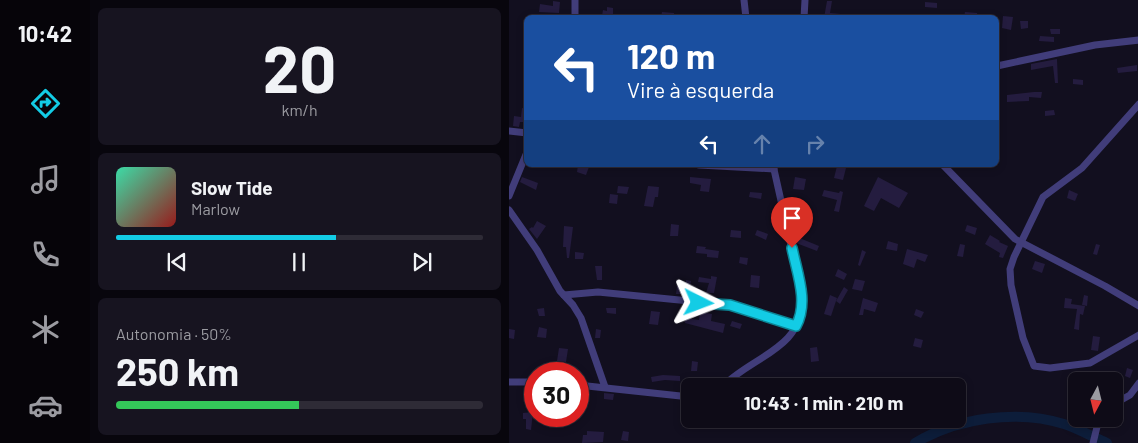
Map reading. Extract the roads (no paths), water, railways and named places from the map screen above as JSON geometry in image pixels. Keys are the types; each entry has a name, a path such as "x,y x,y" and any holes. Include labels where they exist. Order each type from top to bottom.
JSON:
{"street":[{"path":"575,0 575,15"},
{"path":"744,0 746,15"},
{"path":"804,15 805,0"},
{"path":"999,66 1095,45 1138,40"},
{"path":"1138,104 1082,168 1043,197 1010,269 1011,285 1023,338 1034,366 1050,368 1090,363 1138,335"},
{"path":"509,131 524,133"},
{"path":"509,196 524,159"},
{"path":"731,378 737,372 789,339 802,312 803,300 773,167"},
{"path":"945,167 1005,231 1021,242 1105,286 1138,306"},
{"path":"509,210 537,250 555,283 581,318 605,387"},
{"path":"564,295 592,291 730,305 796,326"},
{"path":"509,382 524,382"},
{"path":"1123,399 1130,395 1138,383"},
{"path":"589,386 681,396"},
{"path":"1093,443 1097,428"}],"waterway":[{"path":"915,443 949,427 988,418 1007,417 1046,419 1064,424 1107,443"}]}
